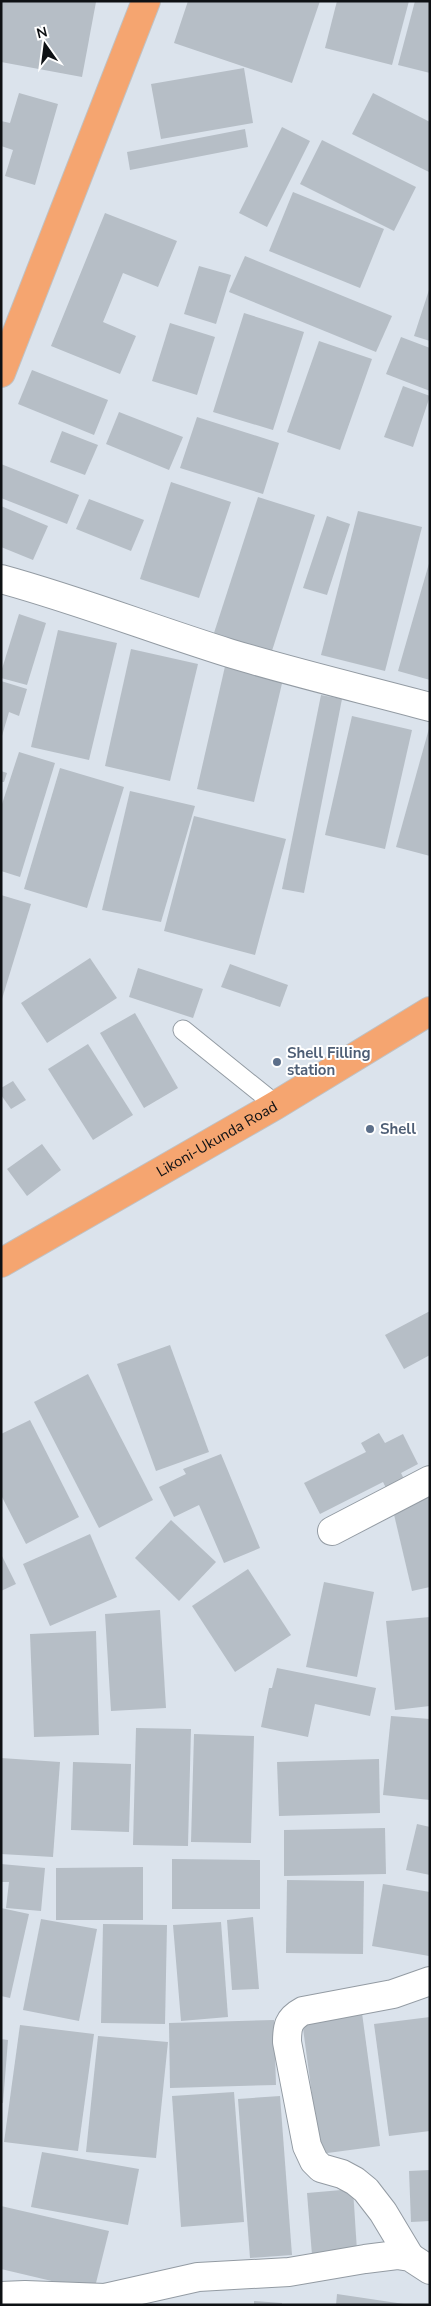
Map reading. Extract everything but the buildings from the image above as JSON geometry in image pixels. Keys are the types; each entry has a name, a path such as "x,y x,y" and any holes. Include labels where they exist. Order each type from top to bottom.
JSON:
{"highway":[{"path":"1,373 146,1"},
{"name":"Likoni-Ukunda Road","path":"1,1263 276,1105 430,1011"}],"street":[{"path":"1,579 54,594 138,624 231,653 430,708"},
{"path":"332,1531 430,1480"},
{"path":"420,2264 366,2190 342,2174 321,2168 314,2161 307,2146 287,2042 287,2026 293,2016 303,2011 393,1994 430,1981"},
{"path":"1,2296 105,2298 198,2277 289,2272 381,2257 397,2256 420,2264"}],"lane":[{"path":"183,1030 276,1105"}],"place":[{"name":"Shell Filling station","path":"277,1062"},
{"name":"Shell","path":"370,1129"}]}
